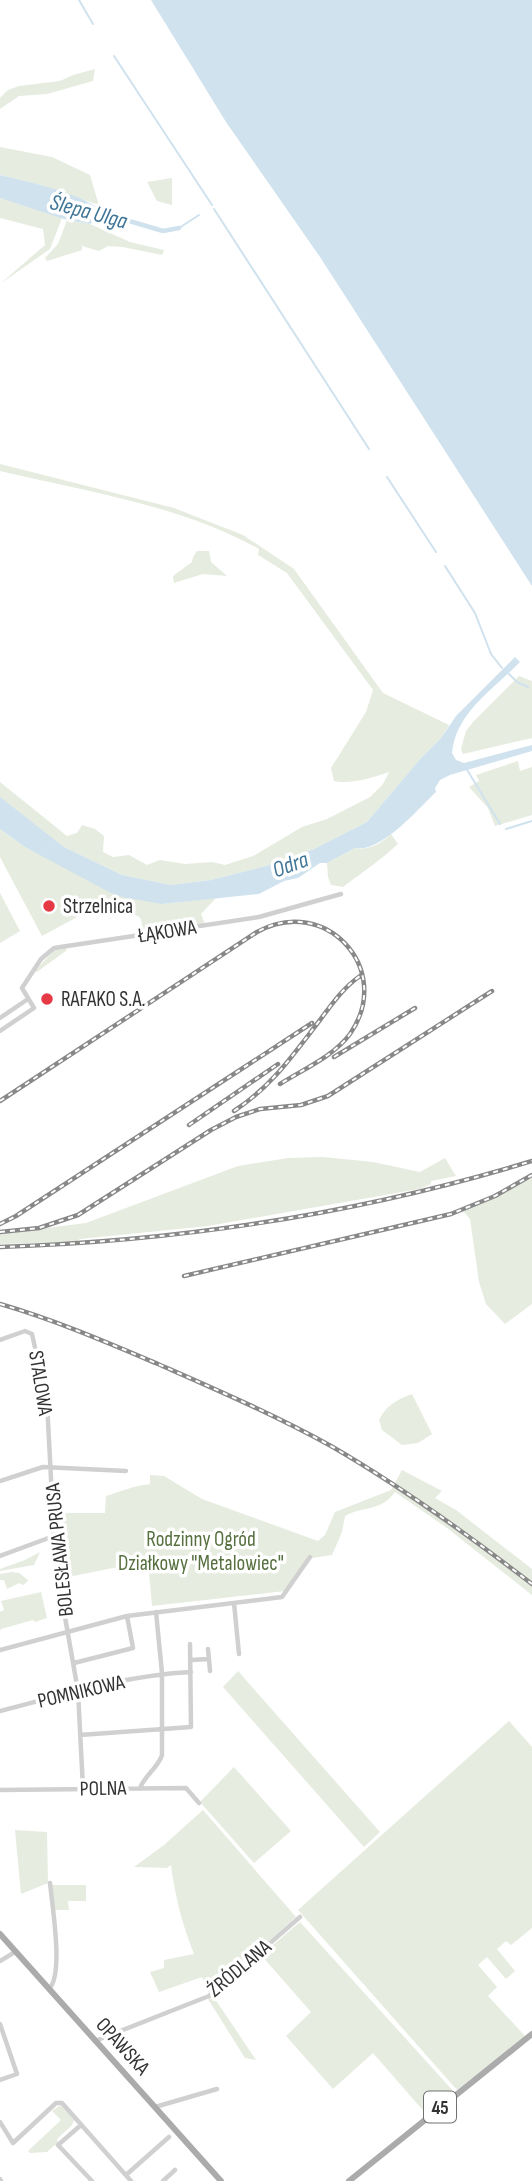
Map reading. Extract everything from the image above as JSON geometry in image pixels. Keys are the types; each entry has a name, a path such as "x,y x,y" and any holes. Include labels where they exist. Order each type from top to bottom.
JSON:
{"main road":[{"name":"OPAWSKA","path":"0,1934 221,2181"},
{"name":"45","path":"349,2181 532,2034"}],"street":[{"name":"ŁĄKOWA","path":"0,1031 34,1008 22,988 41,959 54,948 259,917 341,894"},
{"path":"0,1018 28,999"},
{"name":"STALOWA","path":"0,1340 26,1331 30,1332 34,1339 47,1402 51,1467"},
{"path":"0,1481 51,1467 126,1471"},
{"name":"BOLESŁAWA PRUSA","path":"51,1467 54,1536 78,1691 83,1788"},
{"path":"0,1556 54,1536"},
{"path":"0,1650 127,1616 282,1597 310,1557"},
{"path":"234,1603 239,1654"},
{"path":"141,1788 143,1780 161,1758 162,1673 156,1612"},
{"path":"74,1663 133,1648 127,1616"},
{"path":"80,1735 186,1729 192,1726 190,1644"},
{"path":"208,1649 210,1671"},
{"path":"191,1660 209,1659"},
{"name":"POMNIKOWA","path":"0,1711 162,1673 191,1672"},
{"name":"POLNA","path":"0,1790 186,1788 199,1803"},
{"path":"49,1989 55,1983 56,1955 50,1883"},
{"name":"ŹRÓDLANA","path":"95,2041 209,1996 300,1917"},
{"path":"0,1961 15,1952"},
{"path":"0,2024 17,2074 0,2080"},
{"path":"155,2107 217,2089"},
{"path":"0,2122 13,2143 58,2102 63,2104 131,2181"},
{"path":"81,2125 58,2145 92,2181"},
{"path":"126,2175 169,2137"},
{"path":"163,2181 175,2170"}],"green space":[{"path":"95,69 93,81 47,94 19,96 0,109 0,98 8,90 60,81"},
{"path":"0,147 52,157 90,175 100,209 96,204 44,186 0,175"},
{"path":"172,178 172,205 157,201 147,182"},
{"path":"0,198 62,218 50,249 0,284 45,245 43,229 0,218"},
{"path":"67,220 90,224 130,242 164,250 162,255 123,247 108,246 99,251 82,246 82,250 47,261 45,258 58,244"},
{"path":"0,464 174,508 243,535 294,569 383,693 449,725 441,738 367,822 314,849 266,866 211,880 171,885 122,875 64,847 0,798 0,782 67,836 77,833 82,825 95,829 104,836 103,852 113,857 129,855 147,865 160,860 225,865 253,856 302,827 327,819 370,797 383,784 389,772 355,781 334,781 331,768 366,712 373,690 287,573 258,555 259,549 198,521 133,501 0,471"},
{"path":"197,551 209,551 211,562 227,576 203,574 174,583 173,576 192,562"},
{"path":"519,676 532,681 532,738 463,754 461,749 466,731"},
{"path":"518,761 520,771 532,767 532,815 495,826 488,808 469,787 479,781 476,775"},
{"path":"0,829 25,847 162,904 216,898 201,914 205,924 143,932 138,916 94,908 42,936 0,857"},
{"path":"391,834 398,844 391,850 343,887 331,885 327,863 355,848 374,846"},
{"path":"0,893 20,931 0,943"},
{"path":"65,947 67,950 35,971 54,950"},
{"path":"323,1157 373,1162 420,1172 445,1158 456,1176 431,1181 431,1184 419,1189 208,1226 80,1239 75,1242 0,1244 0,1234 86,1223 238,1166 288,1158"},
{"path":"532,1178 532,1304 505,1324 486,1304 479,1282 470,1219 463,1211"},
{"path":"412,1394 432,1434 418,1443 402,1445 382,1430 379,1420 392,1404"},
{"name":"Rodzinny Ogród Działkowy \"Metalowiec\"","path":"402,1470 442,1491 435,1498 456,1510 532,1569 532,1595 447,1528 395,1492 378,1506 345,1516 342,1532 332,1555 312,1558 285,1591 152,1606 148,1561 63,1578 58,1513 105,1513 106,1496 150,1484 150,1475 164,1476 202,1499 318,1541 325,1535 335,1512 391,1490"},
{"path":"40,1552 34,1565 0,1571 0,1569"},
{"path":"19,1573 27,1582 7,1589 4,1580 0,1580 0,1574"},
{"path":"41,1592 47,1618 0,1631 0,1612 4,1610 1,1601"},
{"path":"238,1671 380,1832 364,1847 223,1687"},
{"path":"509,1721 532,1747 532,1928 511,1945 506,1941 497,1949 515,1971 506,1979 487,1957 478,1965 497,1987 488,1996 525,2036 457,2090 298,1910"},
{"path":"234,1767 291,1831 254,1863 200,1802"},
{"path":"203,1810 296,1917 209,1993 202,1977 159,1992 150,1972 164,1968 164,1960 194,1954 180,1910 171,1865 167,1868 134,1867 164,1845"},
{"path":"15,1830 47,1832 48,1883 21,1894"},
{"path":"52,1885 86,1885 86,1901 68,1901 69,1910 55,1910"},
{"path":"300,1922 455,2093 427,2115 373,2053 333,2089 286,2036 311,2012 261,1955"},
{"path":"213,1996 256,2060 245,2058 208,1999"},
{"path":"61,2105 74,2120 72,2125 47,2152 30,2153 28,2151 61,2120 52,2111"}],"water":[{"path":"151,0 532,0 532,586 320,257 226,122"},
{"path":"0,175 83,199 102,212 90,224 67,220 0,198"},
{"name":"Odra","path":"515,657 520,662 468,713 455,738 452,753 456,760 464,763 532,745 532,751 440,780 435,788 436,792 409,819 376,844 355,848 327,863 320,863 298,878 284,881 259,894 162,904 122,897 25,847 0,829 0,797 64,847 122,875 171,885 211,880 266,866 314,849 367,822 441,738 456,716"}],"waterway":[{"path":"79,0 93,24"},
{"path":"114,56 212,205"},
{"path":"214,209 369,449"},
{"name":"Ślepa Ulga","path":"99,212 163,231 179,228"},
{"path":"179,228 199,215"},
{"path":"387,477 436,552"},
{"path":"445,566 475,613 491,654 502,668"},
{"path":"509,674 528,687"},
{"path":"466,768 500,824"},
{"path":"506,829 532,821"}],"railway":[{"path":"0,1101 257,932 282,923 307,923 328,930 346,944 358,963 364,985 362,1009 343,1042 317,1062 280,1084"},
{"path":"234,1111 271,1081 338,996 360,976"},
{"path":"0,1232 39,1228 78,1215 211,1130 236,1117 260,1109 301,1105 328,1096 492,991"},
{"path":"334,1057 415,1008"},
{"path":"0,1224 312,1023"},
{"path":"189,1125 278,1064"},
{"path":"0,1247 135,1238 269,1222 401,1196 532,1161"},
{"path":"184,1276 451,1214 495,1196 532,1175"},
{"path":"0,1304 60,1324 139,1356 246,1403 331,1446 409,1494 532,1584"}],"place":[{"name":"Strzelnica","path":"49,906"},
{"name":"RAFAKO S.A.","path":"47,999"}]}
